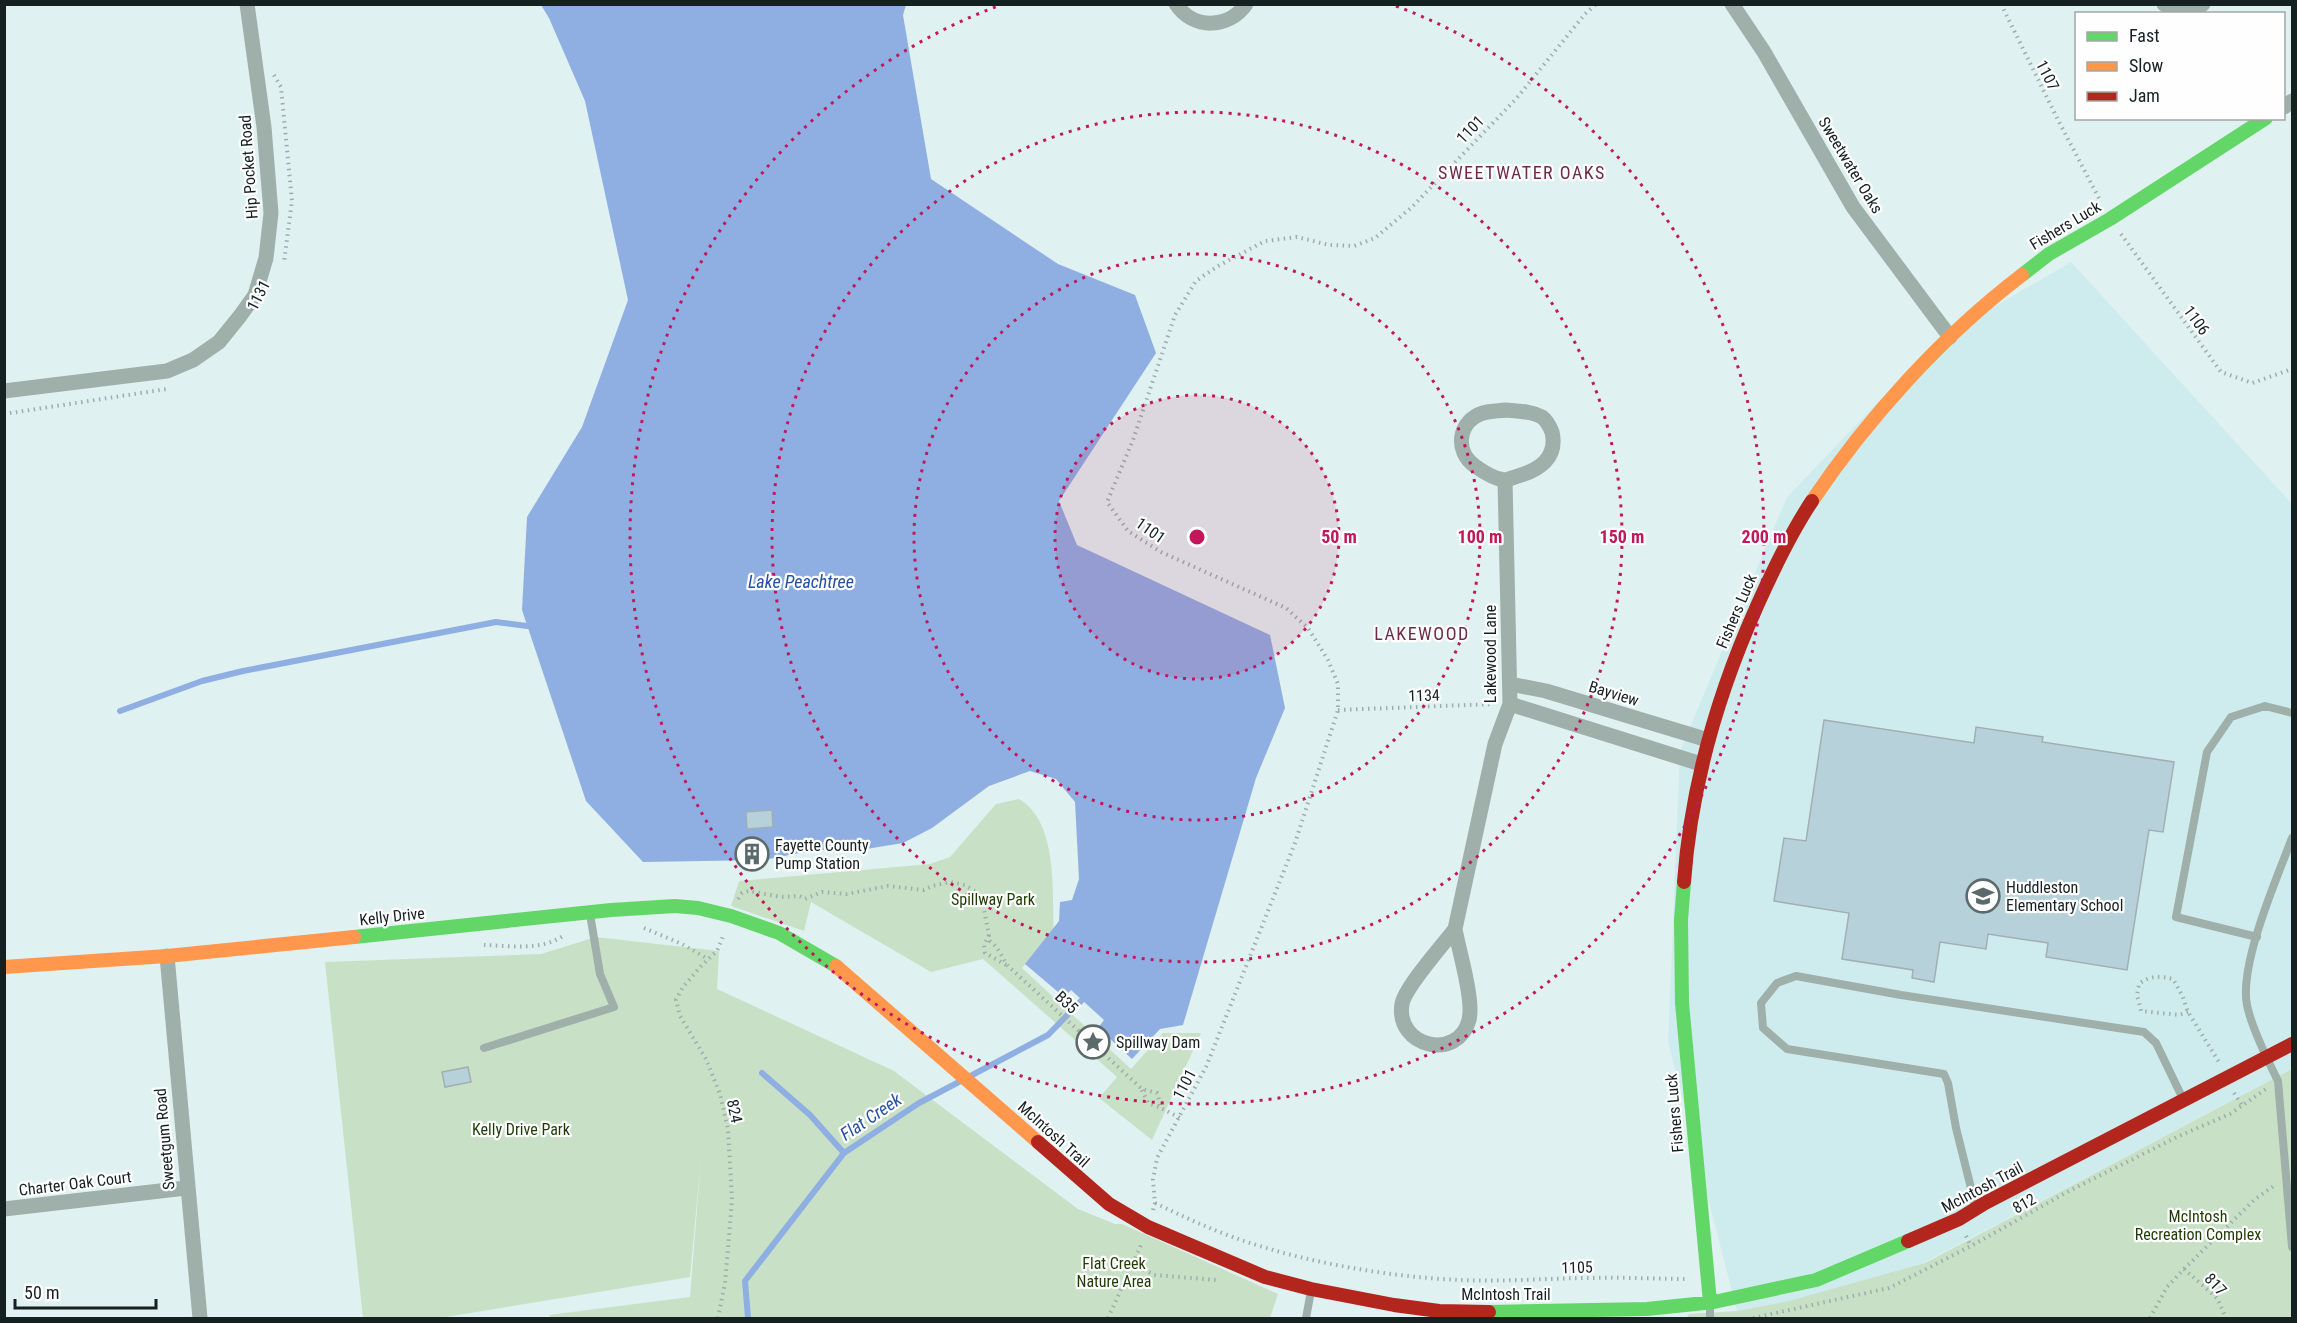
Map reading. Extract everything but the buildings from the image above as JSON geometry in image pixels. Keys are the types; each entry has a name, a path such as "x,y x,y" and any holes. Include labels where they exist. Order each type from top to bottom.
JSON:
{"street":[{"name":"Hip Pocket Road","path":"4,391 167,371 193,360 219,342 255,295 266,258 272,213 264,127 247,4"},
{"path":"1176,4 1187,17 1201,23 1215,24 1229,21 1241,12 1246,4"},
{"name":"Sweetwater Oaks","path":"1732,4 1764,52 1853,207 1950,337"},
{"path":"2164,4 2176,12"},
{"name":"Fishers Luck","path":"1710,1302 1682,1003 1681,947 1685,866 1701,764 1708,740 1738,649 1775,566 1809,506 1835,467 1918,369 1994,296 2049,254 2110,219 2263,120"},
{"path":"1506,410 1527,412 1544,418 1551,429 1553,442 1551,454 1543,465 1533,472 1505,480 1480,470 1470,462 1462,451 1460,442 1465,427 1482,413 1506,410"},
{"name":"Lakewood Lane","path":"1455,929 1408,990 1402,1002 1401,1016 1405,1029 1414,1039 1426,1045 1440,1046 1453,1042 1463,1033 1469,1021 1470,1007 1455,929 1495,744 1510,704 1505,480"},
{"name":"Bayview","path":"1510,684 1546,691 1708,740"},
{"path":"1510,704 1701,764"},
{"name":"Kelly Drive","path":"4,967 167,956 664,906 698,908 779,933"},
{"name":"McIntosh Trail","path":"779,933 833,963 1109,1204 1148,1227 1264,1277 1311,1289 1439,1311 1647,1310 1710,1302 1815,1280 1959,1219 1976,1208 2292,1044"},
{"name":"Sweetgum Road","path":"167,956 186,1188 200,1318"},
{"name":"Charter Oak Court","path":"4,1209 186,1188"}],"lane":[{"path":"2257,937 2176,917 2207,752 2230,717 2265,706 2292,713"},
{"path":"2292,838 2257,937 2247,974 2247,1004 2278,1081 2292,1247"},
{"path":"484,1048 614,1006 600,974 590,913"},
{"path":"1976,1208 1956,1128 1948,1083 1944,1074 1787,1048 1763,1029 1761,1003 1777,983 1796,976 1901,995 2144,1032 2156,1043 2184,1100"},
{"path":"1306,1318 1311,1289"},
{"path":"1710,1302 1710,1318"}],"path":[{"name":"1101","path":"1155,1203 1153,1180 1157,1158 1206,1067 1290,854 1338,710 1338,684 1328,660 1308,627 1286,608 1161,552 1128,531 1107,502 1133,440 1175,315 1196,281 1218,266 1265,241 1297,237 1329,245 1354,246 1375,238 1412,207 1516,99 1585,14 1596,4"},
{"name":"1107","path":"2001,4 2110,219"},
{"name":"1131","path":"272,73 281,87 292,201 282,271"},
{"name":"1106","path":"2110,219 2221,372 2252,383 2292,369"},
{"path":"4,414 160,392 172,388"},
{"name":"1134","path":"1338,710 1510,704"},
{"path":"735,903 742,893 749,891 781,897 799,896 805,899 822,892 847,894 888,886 924,890 951,882 965,885 976,892 983,904 990,941 995,944 1008,966"},
{"name":"824","path":"718,1318 725,1283 732,1200 728,1129 720,1094 706,1059 680,1016 676,1000 683,987 717,951 724,934"},
{"name":"B35","path":"989,934 984,945 985,953 1019,974 1142,1089"},
{"path":"2188,1012 2179,1015 2141,1011 2137,995 2139,984 2146,978 2160,976 2173,979 2182,994 2188,1012 2242,1105"},
{"name":"812","path":"1753,1318 1889,1288 1971,1246 2069,1191 2179,1136 2230,1114 2278,1081"},
{"path":"1142,1089 1148,1102 1180,1118"},
{"path":"1142,1089 1157,1093 1161,1108"},
{"name":"817","path":"2150,1318 2167,1287 2184,1269 2254,1200 2286,1177"},
{"name":"1105","path":"1155,1203 1206,1227 1255,1243 1312,1260 1383,1273 1461,1280 1707,1279"},
{"path":"1959,1219 1971,1246"},
{"path":"1108,1318 1132,1264"},
{"name":"817","path":"2184,1269 2217,1298 2226,1318"}],"shaded area":[{"name":"Huddleston Elementary School","path":"2071,262 2292,504 2292,1069 1885,1283 1737,1311 1668,1042 1680,751 1787,497 1939,339"}],"green space":[{"name":"Spillway Park","path":"1019,799 1032,810 1047,840 1052,877 1054,931 1022,968 1131,1069 1163,1033 1201,1033 1152,1140 1099,1098 1117,1077 983,959 931,972 811,902 804,931 731,906 739,881 930,864 950,857 996,804"},
{"path":"596,937 719,951 717,989 894,1071 1078,1209 1115,1224 1122,1224 1278,1294 1270,1318 551,1318 549,1315 690,1297 701,1158 690,1277 440,1318 363,1318 325,962 541,954"},
{"name":"McIntosh Recreation Complex","path":"2292,1069 2292,1318 1687,1318 1689,1314 1737,1311 1789,1301 1925,1263"}],"water":[{"name":"Lake Peachtree","path":"541,5 906,5 903,15 931,179 1058,264 1135,295 1156,353 1059,501 1077,545 1270,635 1285,708 1256,778 1183,1025 1160,1029 1132,1059 1098,1028 1104,1020 1071,990 1064,997 1025,964 1059,921 1060,902 1072,900 1079,879 1075,802 1056,779 1030,771 989,786 932,828 903,843 860,850 815,850 764,860 643,862 586,801 522,610 527,517 582,427 628,300 585,101 549,18"}],"waterway":[{"path":"120,711 202,681 243,671 496,622 527,626"},
{"name":"Flat Creek","path":"748,1318 745,1281 844,1153 919,1103 1048,1035 1082,1000"},
{"name":"Flat Creek","path":"762,1073 810,1115 844,1153"}],"traffic: fast":[{"path":"2022,275 2049,254 2110,219 2263,120"},
{"path":"1684,882 1681,920 1682,1003 1710,1302"},
{"path":"354,937 611,910 675,906 698,908 731,916 779,933 836,966"},
{"path":"1489,1312 1647,1309 1714,1302 1816,1280 1908,1241"}],"traffic: slow":[{"path":"1812,501 1857,440 1908,380 1964,324 2022,275"},
{"path":"4,967 167,956 354,937"},
{"path":"836,966 1038,1142"}],"traffic: jam":[{"path":"1684,882 1700,775 1708,741 1730,672 1763,593 1789,539 1812,501"},
{"path":"1908,1241 1959,1219 1985,1203 2292,1044"},
{"path":"1038,1142 1109,1204 1148,1227 1265,1277 1311,1289 1394,1305 1439,1311 1489,1312"}],"place":[{"name":"Fayette County Pump Station","path":"752,854"},
{"name":"Huddleston Elementary School","path":"1983,896"},
{"name":"Spillway Dam","path":"1093,1042"}],"district":[{"name":"SWEETWATER OAKS","path":"1522,173"},
{"name":"LAKEWOOD","path":"1422,634"}],"park label":[{"name":"Kelly Drive Park","path":"521,1129"},
{"name":"Flat Creek Nature Area","path":"1114,1272"}]}
